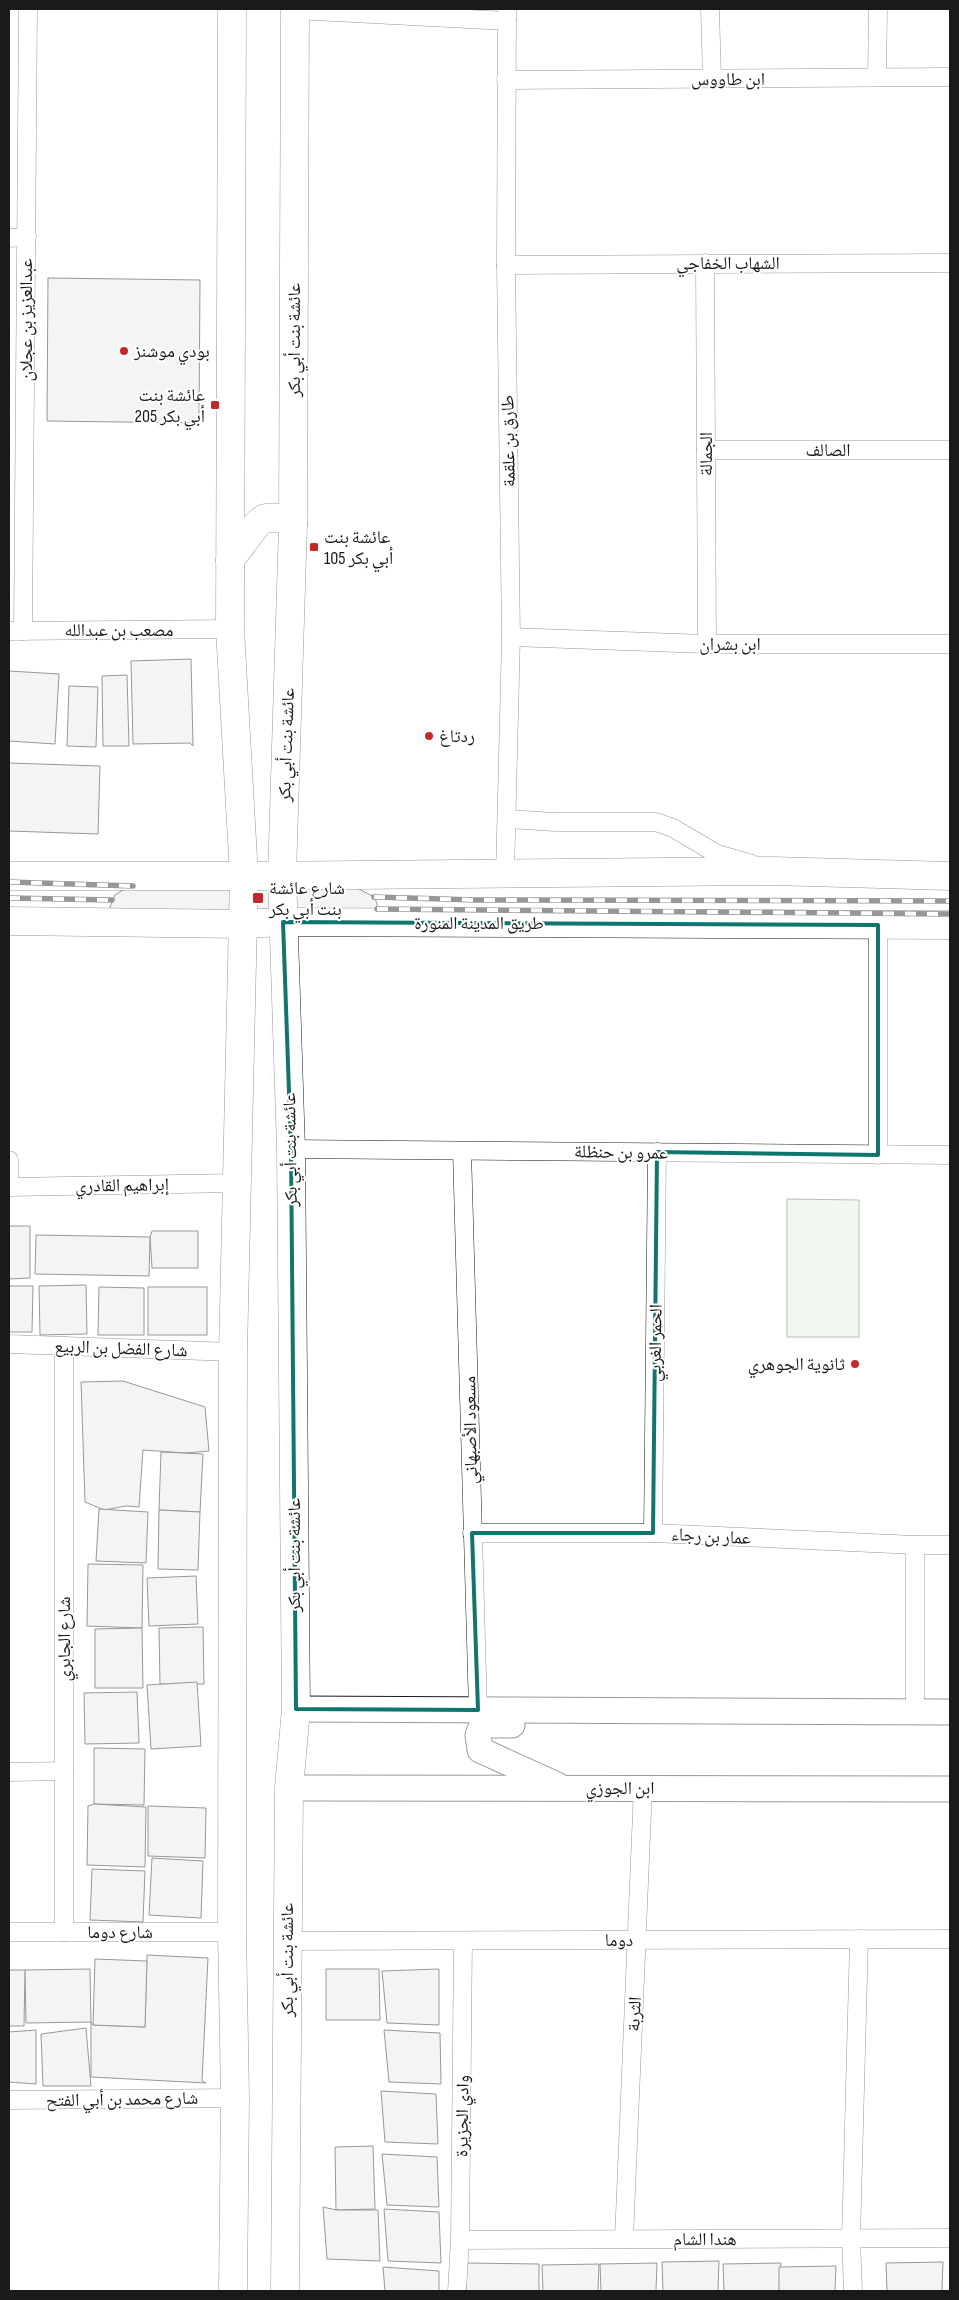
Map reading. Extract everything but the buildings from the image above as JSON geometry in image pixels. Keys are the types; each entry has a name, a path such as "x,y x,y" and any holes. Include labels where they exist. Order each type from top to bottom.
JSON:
{"main road":[{"path":"232,9 230,629 244,876 241,924 233,1352 232,1932 235,2098 233,2291"},
{"name":"عائشة بنت أبي بكر","path":"285,2291 287,1941 290,1788 296,1710 291,1149 282,875 293,524 294,46 290,9"},
{"path":"230,560 258,523 265,518 281,518 293,524"},
{"path":"9,876 244,876 773,871 950,876"},
{"name":"طريق المدينة المنورة","path":"9,921 241,924 283,922 950,925"}],"street":[{"name":"عبدالعزيز بن عجلان","path":"16,631 26,237 28,9"},
{"path":"290,9 507,15"},
{"path":"710,9 712,79"},
{"path":"877,77 878,9"},
{"name":"طارق بن علقمة","path":"505,874 511,637 506,265 507,15"},
{"name":"ابن طاووس","path":"506,80 950,77"},
{"path":"9,238 26,237"},
{"name":"الشهاب الخفاجي","path":"506,265 950,263"},
{"name":"الجمالة","path":"705,264 707,644"},
{"name":"الصالف","path":"706,450 950,450"},
{"name":"مصعب بن عبدالله","path":"16,631 230,629"},
{"name":"ابن بشران","path":"511,637 707,644 950,644"},
{"path":"507,819 555,822 656,822 673,828 717,854 773,871"},
{"path":"878,925 878,1154"},
{"name":"عمرو بن حنظلة","path":"291,1149 950,1155"},
{"name":"مسعود الأصبهاني","path":"462,1150 478,1710"},
{"name":"الحمر الغربي","path":"653,1533 657,1152"},
{"path":"9,1160 9,1186"},
{"name":"إبراهيم القادري","path":"9,1186 236,1183"},
{"name":"شارع الفضل بن الربيع","path":"9,1344 233,1352"},
{"name":"شارع الجابري","path":"64,1346 64,1932"},
{"name":"عمار بن رجاء","path":"472,1533 653,1533 950,1545"},
{"path":"915,1545 915,1712"},
{"path":"296,1710 950,1712"},
{"path":"564,1788 480,1750 478,1735 482,1725 573,1723 602,1711"},
{"path":"9,1772 64,1771"},
{"name":"ابن الجوزي","path":"290,1788 950,1788"},
{"name":"الثربة","path":"624,2239 643,1788"},
{"name":"شارع دوما","path":"9,1932 232,1932"},
{"path":"853,2291 851,2238 859,1939"},
{"name":"دوما","path":"287,1941 950,1939"},
{"name":"وادي الجزيرة","path":"457,2291 460,2240 463,1941"},
{"name":"شارع محمد بن أبي الفتح","path":"9,2100 235,2098"},
{"name":"هندا الشام","path":"460,2240 950,2238"}],"highlighted area":[{"path":"283,922 878,925 878,1155 657,1152 653,1533 472,1533 478,1710 296,1709 291,1149"}],"green space":[{"path":"787,1199 859,1200 859,1337 787,1337"}],"railway":[{"path":"9,882 133,886"},
{"path":"374,897 476,900 950,901"},
{"path":"9,898 112,900"},
{"path":"377,909 950,914"}],"place":[{"name":"بودي موشنز","path":"124,351"},
{"name":"عائشة بنت أبي بكر 205","path":"215,405"},
{"name":"عائشة بنت أبي بكر 105","path":"314,547"},
{"name":"ردتاغ","path":"429,736"},
{"name":"شارع عائشة بنت أبي بكر","path":"258,898"},
{"name":"ثانوية الجوهري","path":"855,1364"}]}
